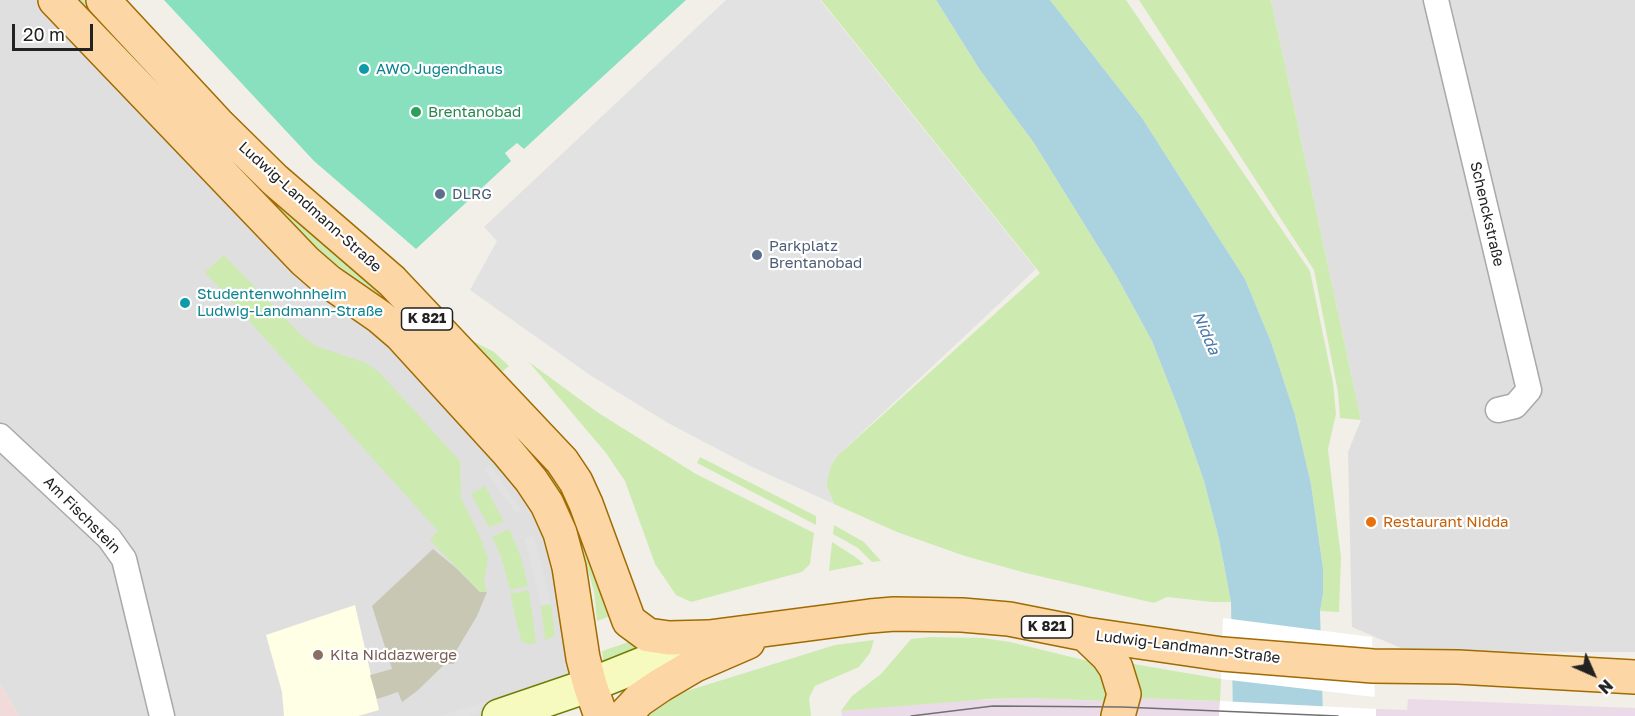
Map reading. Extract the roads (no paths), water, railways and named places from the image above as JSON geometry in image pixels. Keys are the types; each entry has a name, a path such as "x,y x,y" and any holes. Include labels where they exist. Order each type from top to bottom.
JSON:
{"main road":[{"name":"K 821","path":"55,0 305,261 328,281 380,317 400,335 531,480 547,504 562,541 569,567 590,685 601,716"},
{"name":"Ludwig-Landmann-Straße","path":"103,0 218,124 275,180 392,281 562,461 576,482 586,504 629,621 654,637 709,637 870,616 962,615 1009,619 1085,634 1222,654 1373,666 1458,667 1635,678"},
{"path":"624,716 639,700 695,665 789,627"},
{"path":"1085,634 1108,656 1116,668 1124,694 1118,716"},
{"name":"Ludwig-Landmann-Straße","path":"499,716 590,685 709,637"}],"street":[{"name":"Schenckstraße","path":"1436,0 1528,390 1515,406 1498,410"},
{"name":"Am Fischstein","path":"0,436 109,538 124,559 162,716"}],"water":[{"name":"Nidda","path":"936,0 1050,0 1142,118 1245,279 1271,342 1295,415 1311,484 1323,568 1323,594 1320,611 1323,716 1233,716 1231,602 1219,539 1204,481 1152,341 1117,277 1034,143 980,70"}],"tram line":[{"path":"911,716 993,706 1122,707 1338,716"}],"place":[{"name":"AWO Jugendhaus","path":"364,69"},
{"name":"Brentanobad","path":"416,112"},
{"name":"DLRG","path":"440,194"},
{"name":"Parkplatz Brentanobad","path":"757,255"},
{"name":"Studentenwohnheim Ludwig-Landmann-Straße","path":"185,303"},
{"name":"Restaurant Nidda","path":"1371,522"},
{"name":"Kita Niddazwerge","path":"318,655"}]}
